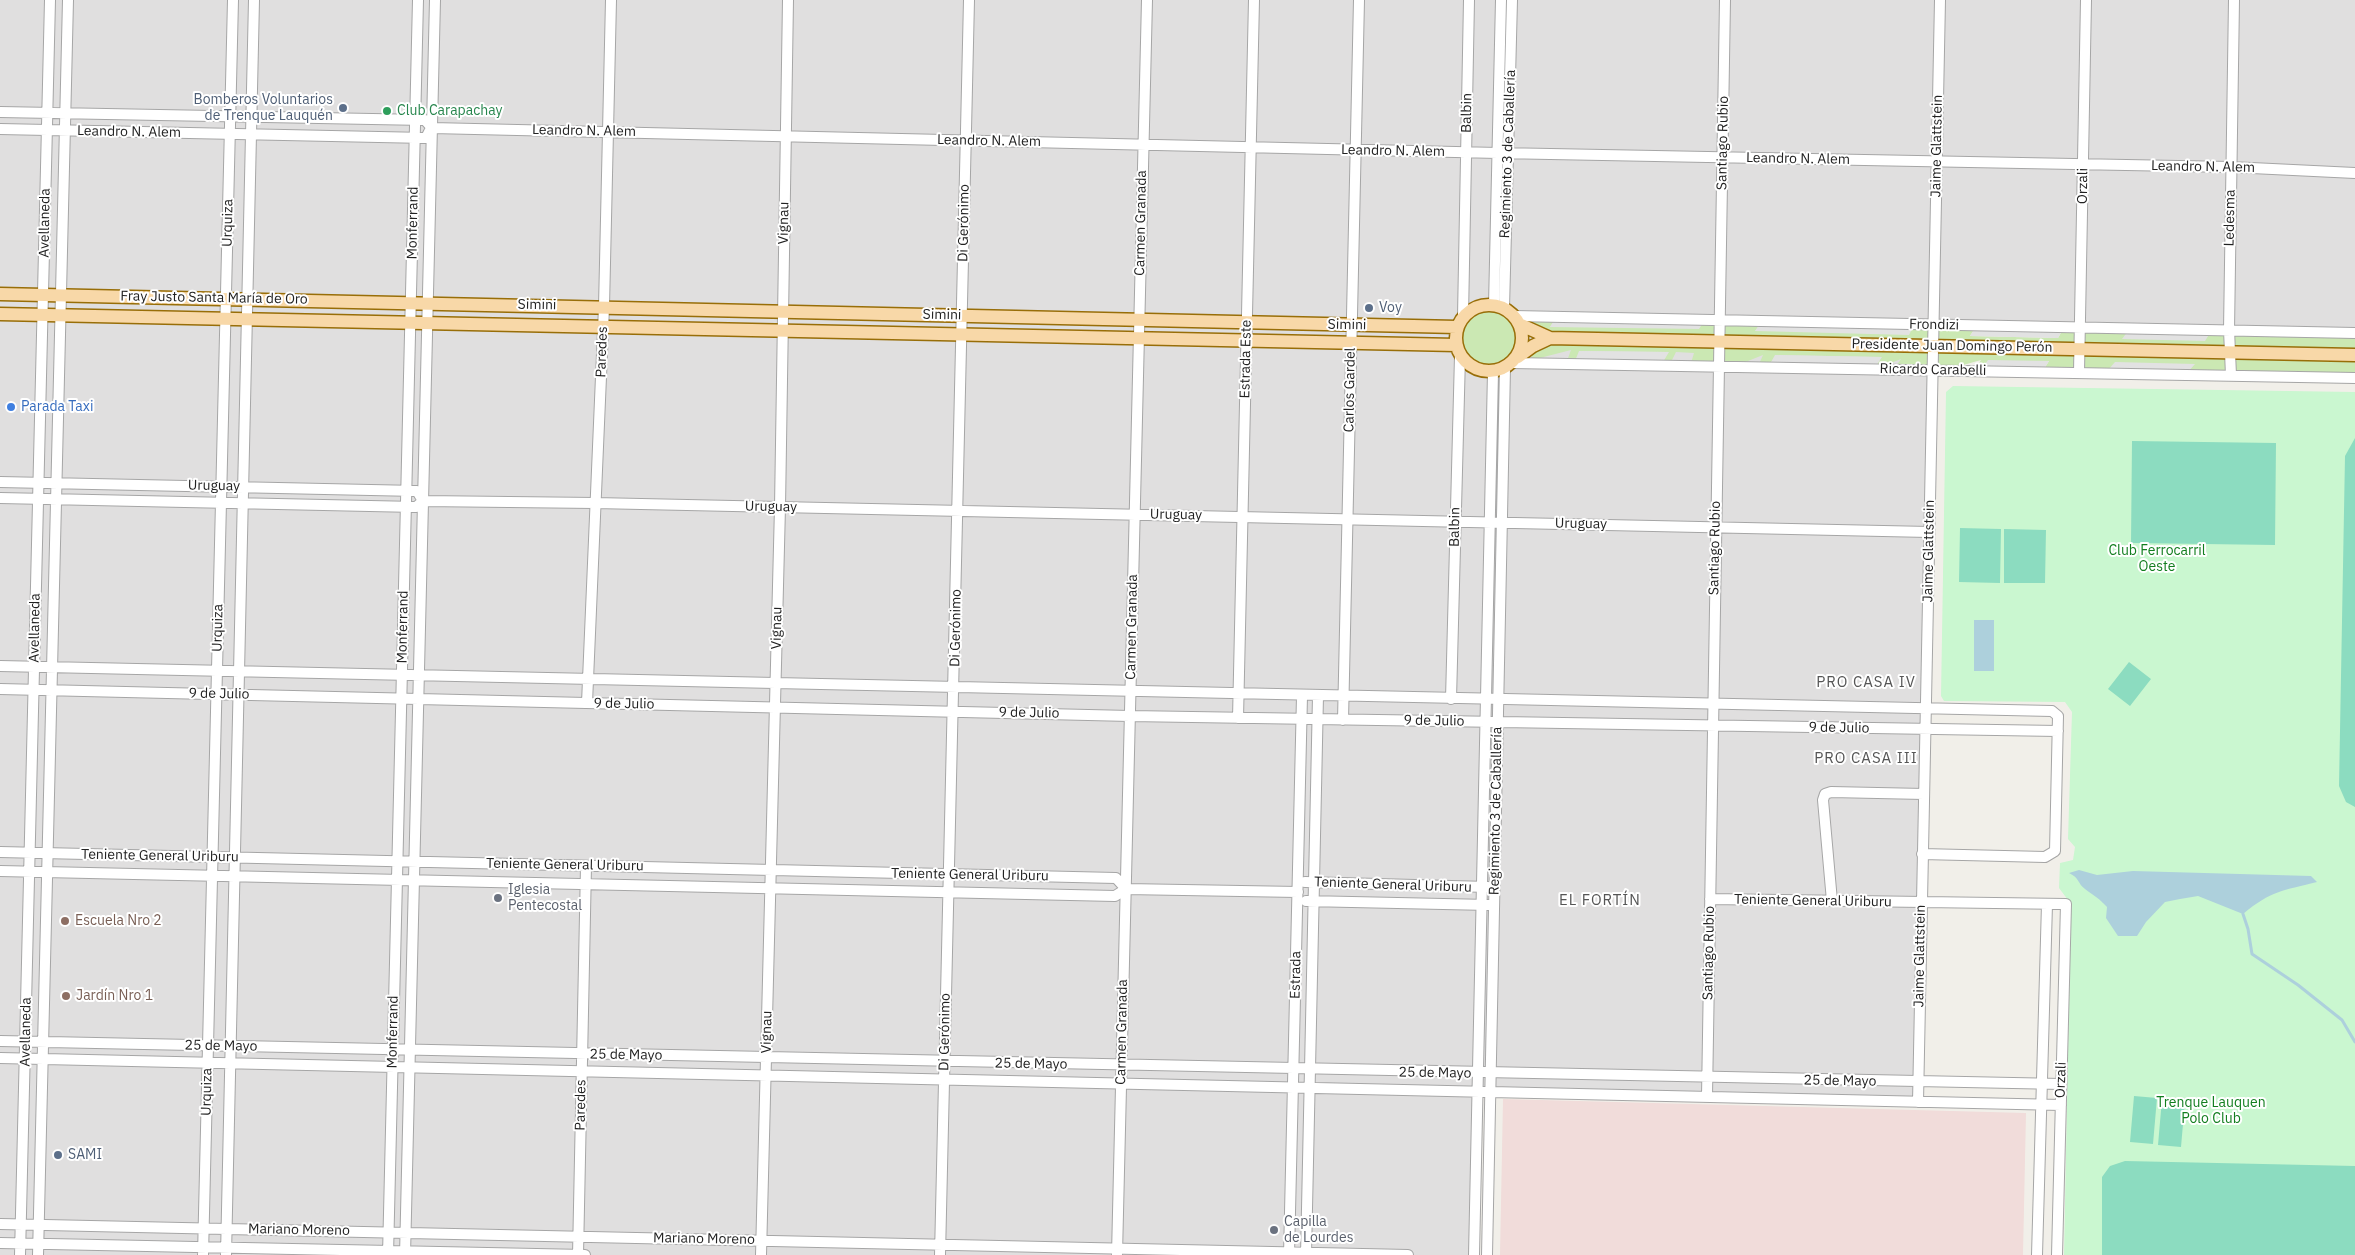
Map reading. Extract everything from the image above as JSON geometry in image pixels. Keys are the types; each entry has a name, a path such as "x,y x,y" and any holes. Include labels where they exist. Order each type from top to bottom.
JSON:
{"main road":[{"name":"Fray Justo Santa María de Oro","path":"0,294 428,303"},
{"name":"Simini","path":"428,303 1352,325 1460,322"},
{"path":"1483,305 1508,313 1522,337 1521,346 1506,365 1474,368 1458,350 1460,322 1472,309 1483,305"},
{"name":"Presidente Juan Domingo Perón","path":"1508,313 1550,338"},
{"name":"Fray Justo Santa María de Oro","path":"0,314 427,323"},
{"name":"Simini","path":"427,323 1246,340 1351,343 1458,350"},
{"name":"Presidente Juan Domingo Perón","path":"1506,365 1533,346 1550,338 2355,355"}],"street":[{"name":"Avellaneda","path":"20,1255 50,0"},
{"name":"Avellaneda","path":"38,1255 68,0"},
{"name":"Urquiza","path":"203,1251 233,0"},
{"name":"Urquiza","path":"226,1251 254,0"},
{"name":"Monferrand","path":"388,1253 418,0"},
{"name":"Monferrand","path":"405,1253 435,0"},
{"name":"Paredes","path":"587,703 604,307 611,0"},
{"name":"Vignau","path":"761,1255 780,507 788,0"},
{"name":"Di Gerónimo","path":"940,1250 969,0"},
{"name":"Carmen Granada","path":"1117,1252 1147,0"},
{"name":"Estrada Este","path":"1238,718 1254,0"},
{"name":"Carlos Gardel","path":"1343,720 1359,0"},
{"name":"Balbin","path":"1460,322 1469,0"},
{"name":"Regimiento 3 de Caballería","path":"1501,0 1508,313"},
{"name":"Regimiento 3 de Caballería","path":"1503,153 1512,0"},
{"name":"Santiago Rubio","path":"1707,1096 1725,0"},
{"name":"Jaime Glattstein","path":"1918,1102 1940,0"},
{"name":"Orzali","path":"2079,372 2086,0"},
{"name":"Ledesma","path":"2230,375 2234,0"},
{"name":"Leandro N. Alem","path":"0,112 415,119 425,120 432,128 1722,158 2231,167 2355,173"},
{"path":"415,138 426,138 432,128"},
{"name":"Leandro N. Alem","path":"0,130 415,138"},
{"name":"Frondizi","path":"1508,313 1719,321 2355,333"},
{"name":"Balbin","path":"1451,699 1458,350"},
{"name":"Regimiento 3 de Caballería","path":"1474,1255 1490,522 1506,365"},
{"name":"Regimiento 3 de Caballería","path":"1487,1255 1506,365"},
{"name":"Ricardo Carabelli","path":"1506,365 1718,366 2355,378"},
{"name":"Uruguay","path":"0,482 417,491 423,500"},
{"name":"Uruguay","path":"0,498 406,506 416,506 423,500 595,503 1929,532"},
{"name":"9 de Julio","path":"0,666 2052,711 2058,716 2058,731 1130,716 0,689"},
{"name":"Estrada","path":"1289,1254 1302,696"},
{"name":"Estrada","path":"1306,1254 1312,882 1318,696"},
{"path":"1922,854 2045,857 2055,851 2058,731"},
{"path":"1832,901 1823,800 1825,794 1831,792 1924,794"},
{"name":"Teniente General Uriburu","path":"0,852 1116,878 1126,888"},
{"name":"Paredes","path":"578,1255 586,866"},
{"name":"Teniente General Uriburu","path":"0,871 1115,896 1126,888 1298,892"},
{"name":"Teniente General Uriburu","path":"1298,892 1302,882 1495,888"},
{"name":"Teniente General Uriburu","path":"1298,892 1303,901 1494,905"},
{"name":"Teniente General Uriburu","path":"1710,899 2066,904"},
{"name":"Orzali","path":"2037,1255 2047,904"},
{"name":"Orzali","path":"2057,1255 2066,904"},
{"name":"25 de Mayo","path":"0,1041 1479,1074 2061,1084"},
{"name":"25 de Mayo","path":"0,1058 2061,1105"},
{"name":"Mariano Moreno","path":"0,1224 762,1241 940,1250 1408,1255"},
{"name":"Mariano Moreno","path":"0,1243 203,1251 585,1255"}],"shaded area":[{"path":"0,0 2355,0 2355,333 1933,325 1918,1102 1479,1091 1474,1255 0,1255"},
{"path":"1555,319 1703,323 1699,329 1550,327"},
{"path":"1760,324 1913,327 1909,335 1755,331"},
{"path":"1975,328 2063,329 2058,338 1970,336"},
{"path":"2128,331 2210,333 2205,341 2122,339"},
{"path":"1579,351 1669,352 1663,362 1575,361"},
{"path":"1775,355 1882,357 1876,366 1770,364"},
{"path":"1988,360 2049,361 2044,369 1983,367"},
{"path":"2115,362 2195,364 2188,372 2108,370"},
{"path":"1503,1099 2026,1113 2023,1255 1500,1255"}],"green space":[{"path":"1489,309 1500,311 1513,322 1518,338 1516,349 1505,362 1489,367 1478,365 1465,354 1460,338 1462,327 1473,314"},
{"path":"1555,319 1550,327 1703,323 1760,324 1755,331 1913,327 1975,328 1970,336 2058,338 2063,329 2355,335 2355,351 1551,334 1532,324 1533,321"},
{"path":"1550,343 2355,359 2355,375 2044,369 2049,361 1976,368 1981,360 1956,367 1896,366 1901,359 1883,366 1876,366 1881,357 1776,355 1770,364 1759,364 1763,355 1743,363 1691,363 1694,353 1676,352 1671,362 1663,362 1668,352 1580,351 1575,361 1567,361 1571,350 1532,360 1531,353"},
{"path":"1953,386 2355,392 2355,1255 2064,1255 2071,904 2059,888 2060,863 2073,860 2075,847 2068,839 2072,712 2065,702 1944,701 1941,696 1946,392"},
{"path":"2355,438 2355,807 2346,802 2339,786 2345,456"},
{"path":"2132,441 2276,443 2275,545 2131,543"},
{"path":"1960,528 2001,529 2000,583 1959,582"},
{"path":"2004,529 2046,530 2045,583 2004,583"},
{"path":"2129,662 2151,679 2130,706 2108,689"},
{"path":"2134,1096 2157,1098 2153,1144 2130,1142"},
{"path":"2162,1099 2185,1101 2181,1147 2158,1145"},
{"path":"2125,1161 2355,1166 2355,1255 2102,1255 2102,1177 2110,1166"}],"water":[{"path":"1974,620 1994,620 1994,671 1974,671"},
{"path":"2079,870 2097,875 2133,871 2311,876 2317,882 2278,892 2262,900 2243,914 2198,896 2165,902 2146,922 2137,936 2118,936 2106,918 2107,907 2082,887 2075,877 2069,873"}],"waterway":[{"path":"2243,914 2248,929 2252,954 2298,985 2342,1020 2355,1042"}],"place":[{"name":"Bomberos Voluntarios de Trenque Lauquén","path":"343,108"},
{"name":"Club Carapachay","path":"387,111"},
{"name":"Voy","path":"1369,308"},
{"name":"Parada Taxi","path":"11,407"},
{"name":"Iglesia Pentecostal","path":"498,898"},
{"name":"Escuela Nro 2","path":"65,921"},
{"name":"Jardín Nro 1","path":"66,996"},
{"name":"SAMI","path":"58,1155"},
{"name":"Capilla de Lourdes","path":"1274,1230"}],"district":[{"name":"PRO CASA IV","path":"1866,683"},
{"name":"PRO CASA III","path":"1866,759"},
{"name":"EL FORTÍN","path":"1600,901"}],"park label":[{"name":"Club Ferrocarril Oeste","path":"2157,560"},
{"name":"Trenque Lauquen Polo Club","path":"2211,1112"}]}
